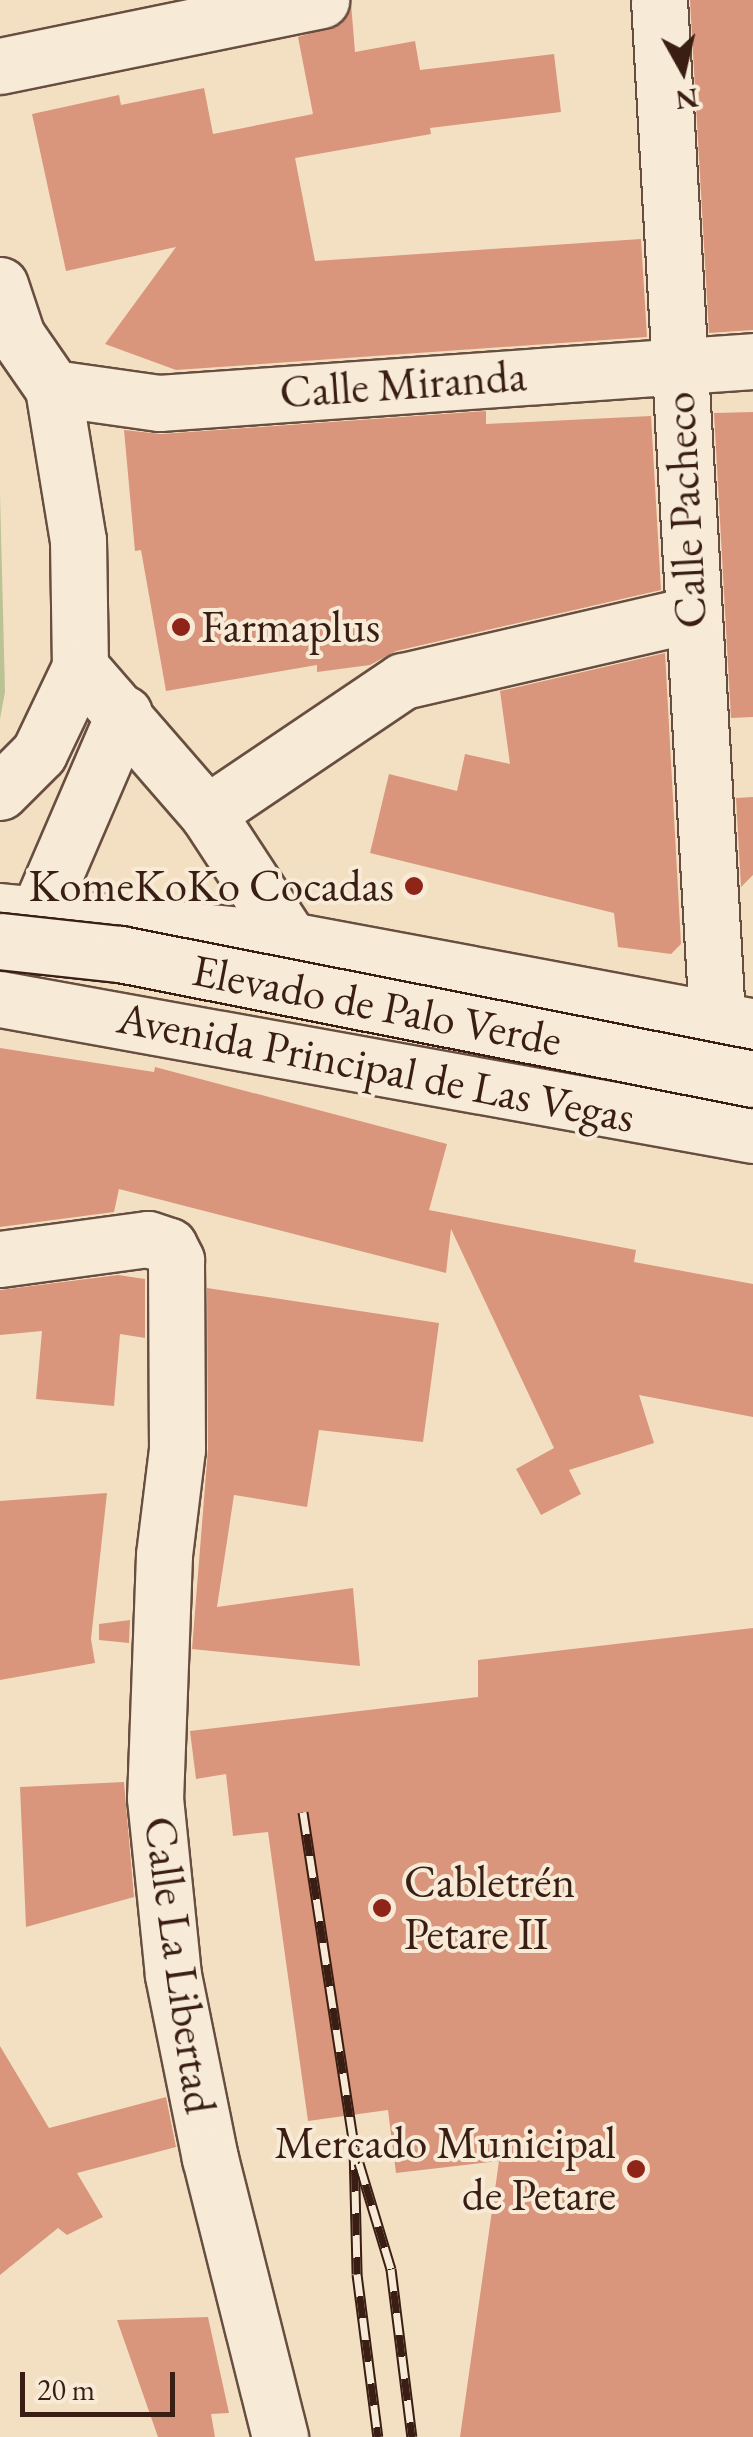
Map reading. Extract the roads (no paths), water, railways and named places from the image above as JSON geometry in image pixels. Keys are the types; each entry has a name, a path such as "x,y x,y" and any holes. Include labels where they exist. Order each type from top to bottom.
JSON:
{"street":[{"path":"0,66 252,6 321,0"},
{"name":"Calle Pacheco","path":"658,0 690,615 735,1023"},
{"path":"0,284 8,336 53,388 78,540 80,668 39,754 0,792"},
{"name":"Calle Miranda","path":"53,388 159,403 678,362 753,361"},
{"path":"207,813 403,681 690,615"},
{"path":"80,668 207,813 290,940"},
{"path":"11,999 13,921 124,714"},
{"path":"13,921 290,940 735,1023"},
{"name":"Elevado de Palo Verde","path":"13,921 120,954 753,1079"},
{"name":"Avenida Principal de Las Vegas","path":"11,999 753,1136"},
{"name":"Calle La Libertad","path":"0,1260 148,1239 170,1246 176,1260 177,1449 164,1555 154,1798 172,1975 210,2158 280,2437"}],"railway":[{"path":"303,1812 354,2147 357,2274 378,2437"},
{"path":"359,2163 391,2269 412,2437"}],"place":[{"name":"Farmaplus","path":"181,627"},
{"name":"KomeKoKo Cocadas","path":"414,886"},
{"name":"Cabletrén Petare II","path":"382,1908"},
{"name":"Mercado Municipal de Petare","path":"636,2169"}]}
